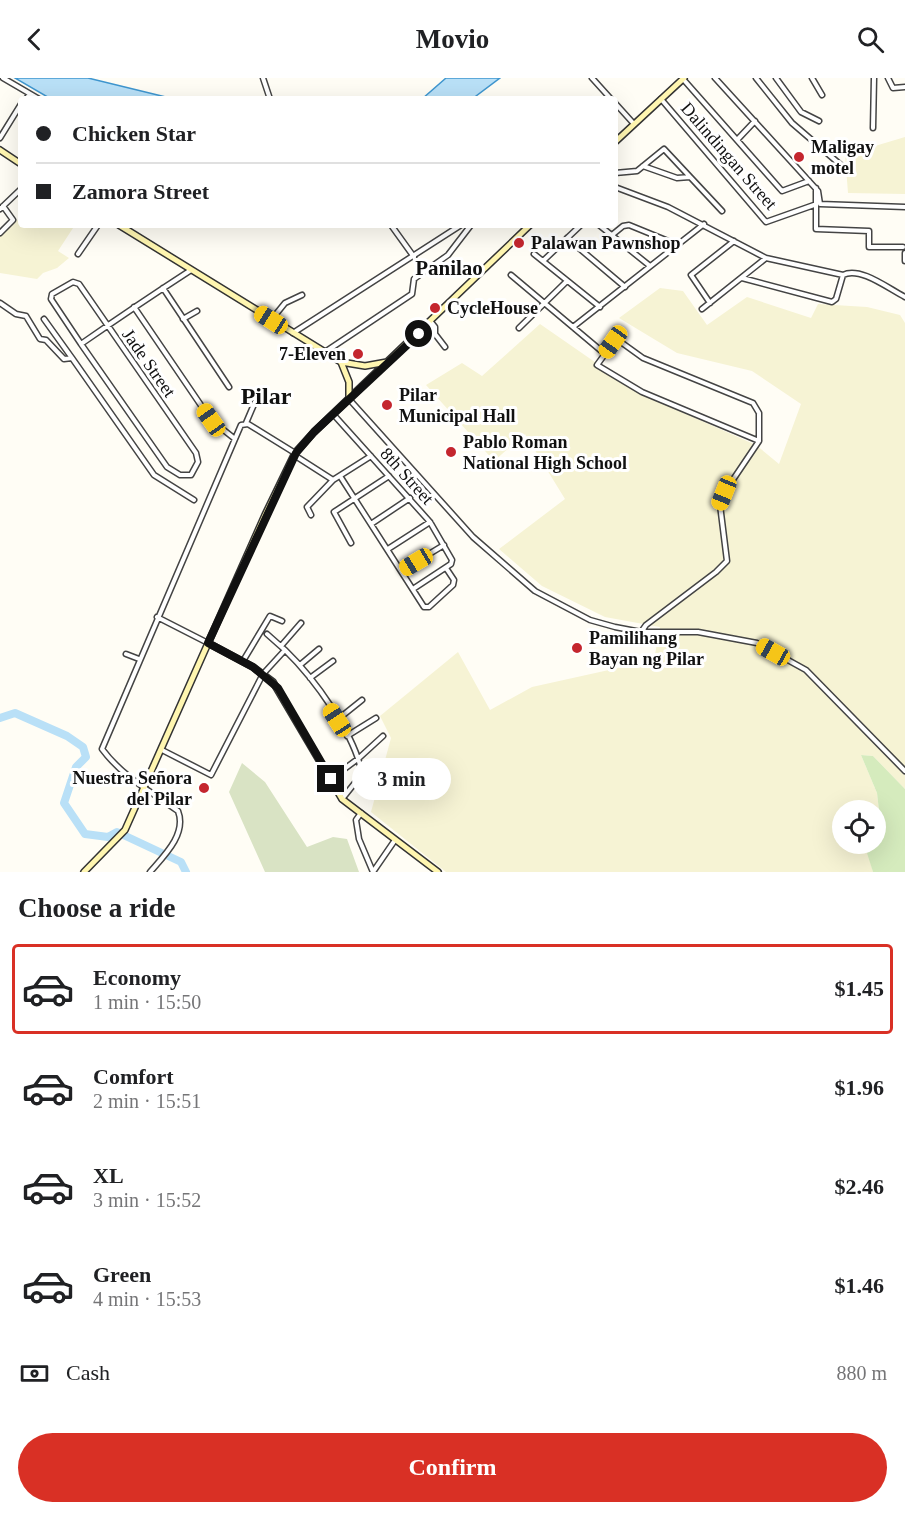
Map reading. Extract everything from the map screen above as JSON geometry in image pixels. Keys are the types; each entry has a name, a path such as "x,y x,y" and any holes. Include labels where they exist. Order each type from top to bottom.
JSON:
{"main road":[{"path":"618,139 683,79"},
{"path":"1,151 18,162"},
{"path":"124,228 341,362 373,365 392,360"},
{"path":"84,872 119,839 125,830 295,454 312,434 392,360 527,228"},
{"path":"341,362 349,381 349,399"},
{"path":"208,643 263,674 282,694 342,799 438,872"}],"street":[{"path":"3,78 34,96"},
{"path":"263,78 269,96"},
{"path":"592,78 608,96"},
{"path":"716,78 816,188 822,205 905,207"},
{"path":"756,78 792,123 842,166"},
{"path":"776,78 801,112 819,121"},
{"path":"873,78 873,128"},
{"path":"888,78 893,88 905,87"},
{"path":"683,79 782,190 809,181"},
{"path":"815,79 822,95"},
{"name":"Dalindingan Street","path":"662,99 766,222 814,205"},
{"path":"618,107 634,124"},
{"path":"0,138 18,109"},
{"path":"736,140 755,121"},
{"path":"618,173 633,173 664,149 722,211"},
{"path":"643,166 677,178 690,177"},
{"path":"816,188 814,205 816,229 868,231 869,247 903,247"},
{"path":"618,189 668,207 766,258 843,275 850,272 862,275 905,297"},
{"path":"0,233 14,220 1,208 18,192"},
{"path":"573,327 704,224"},
{"path":"612,235 623,226 629,225 678,245"},
{"path":"78,254 96,228"},
{"path":"393,228 414,257"},
{"path":"293,333 457,228"},
{"path":"325,352 410,297 414,291 414,279 448,255 469,228"},
{"path":"543,261 578,228"},
{"path":"603,228 650,266"},
{"path":"567,238 625,287"},
{"path":"710,303 690,276 734,241"},
{"path":"904,260 905,253"},
{"path":"534,254 600,307"},
{"path":"702,309 766,258"},
{"path":"81,344 191,270"},
{"path":"511,274 605,354"},
{"path":"742,278 834,302 843,275"},
{"path":"519,328 546,305 567,281"},
{"name":"Jade Street","path":"73,282 79,284 106,326 198,457 191,475 180,476 167,467 81,344 51,298 52,294 73,282"},
{"path":"163,288 229,387"},
{"path":"271,320 285,303 302,295"},
{"path":"0,303 16,314 26,316 40,339 46,340 64,359 72,358"},
{"path":"134,307 211,420 235,439"},
{"path":"183,319 197,311"},
{"path":"44,319 154,475 165,484 194,500"},
{"path":"431,322 435,327 435,334 445,347"},
{"path":"641,632 646,625 724,566 727,551 720,505 759,441 759,413 753,403 643,358 618,340 597,364 642,392 759,441"},
{"path":"349,399 473,537 520,581 590,620 641,632 698,632 757,643 806,670 905,771"},
{"path":"150,872 169,848 180,827 178,811 143,790 114,765 102,749 139,658 241,425 246,423 255,402"},
{"name":"8th Street","path":"333,414 430,522 452,562 446,568"},
{"path":"246,423 333,480"},
{"path":"312,515 307,507 333,480 371,456"},
{"path":"340,476 355,499 413,590 424,607 429,607 453,585 454,580 446,568 413,590"},
{"path":"351,543 334,512 389,477"},
{"path":"371,524 410,498"},
{"path":"387,549 430,522"},
{"path":"401,571 444,545"},
{"path":"243,661 270,616 282,621"},
{"path":"157,617 208,643"},
{"path":"162,750 211,775 263,674 301,623"},
{"path":"267,634 300,665 310,678 359,758 362,774 342,799"},
{"path":"300,665 319,649"},
{"path":"126,654 139,658"},
{"path":"310,678 333,661"},
{"path":"337,720 362,700"},
{"path":"347,736 376,717"},
{"path":"331,779 383,736"},
{"path":"361,813 356,820 359,839 373,872 396,839"}],"shaded area":[{"path":"905,137 905,194 848,193 845,155"},
{"path":"18,220 18,228 73,228 58,251 69,258 37,279 0,273 0,235"},
{"path":"660,288 683,291 707,325 747,297 811,318 818,304 867,307 900,315 905,323 905,789 873,756 861,755 878,800 832,800 832,854 868,854 873,872 446,872 371,812 391,738 380,716 458,652 490,710 532,687 654,660 660,627 605,617 542,586 499,549 565,499 525,434 494,461 426,385 462,363 482,376 540,324 641,394 756,445 779,464 801,404 752,371 677,353 619,318"}],"green space":[{"path":"861,755 873,756 905,789 905,872 873,872 867,854 886,854 886,800 878,800"},
{"path":"242,763 265,782 307,847 333,837 347,839 359,872 265,872 229,792"}],"water":[{"path":"15,78 88,78 162,96 46,96"},
{"path":"446,78 500,78 476,96 425,96"}],"waterway":[{"path":"0,718 15,713 67,736 83,747 86,757 76,767 64,803 85,834 108,837 117,832 181,862 186,872"}],"place":[{"name":"Maligay motel","path":"799,157"},
{"name":"Palawan Pawnshop","path":"519,243"},
{"name":"CycleHouse","path":"435,308"},
{"name":"7-Eleven","path":"358,354"},
{"name":"Pilar Municipal Hall","path":"387,405"},
{"name":"Pablo Roman National High School","path":"451,452"},
{"name":"Pamilihang Bayan ng Pilar","path":"577,648"},
{"name":"Nuestra Señora del Pilar","path":"204,788"}],"district":[{"name":"Panilao","path":"449,268"},
{"name":"Pilar","path":"266,396"}],"route":[{"path":"331,779 273,682 238,658 208,643 265,515 296,453 314,432 419,334"}]}
